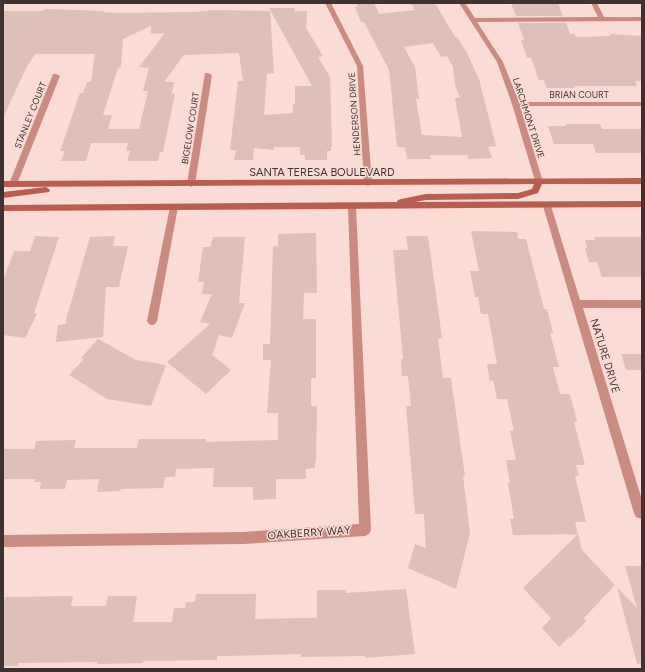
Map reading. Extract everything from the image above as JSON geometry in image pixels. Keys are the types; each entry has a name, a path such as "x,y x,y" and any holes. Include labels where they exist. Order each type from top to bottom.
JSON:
{"main road":[{"name":"SANTA TERESA BOULEVARD","path":"3,184 642,181"},
{"path":"379,206 426,197 518,196 535,191 539,182"},
{"path":"3,194 93,184"},
{"path":"3,208 547,206 642,204"}],"street":[{"name":"HENDERSON DRIVE","path":"328,3 360,66 368,183"},
{"name":"LARCHMONT DRIVE","path":"462,3 500,62 516,104 539,182"},
{"path":"594,3 602,20"},
{"path":"474,20 642,19"},
{"name":"BIGELOW COURT","path":"191,184 208,75"},
{"name":"STANLEY COURT","path":"13,184 56,76"},
{"name":"BRIAN COURT","path":"516,104 642,104"},
{"name":"NATURE DRIVE","path":"547,206 640,513 642,513"},
{"path":"152,321 174,207"},
{"name":"OAKBERRY WAY","path":"3,541 243,538 365,530 352,207"},
{"path":"577,304 642,304"}],"building":[{"path":"356,3 374,3 379,14 415,10 411,3 435,3 455,37 457,37 467,53 479,79 496,146 488,147 492,158 468,159 468,155 430,155 431,159 407,159 405,147 397,147 389,70 364,22 361,22 355,7 358,7","holes":["433,43 441,57 447,56 453,67 455,85 460,98 455,98 462,137 422,135 416,99 419,99 415,67 404,47"]},
{"path":"511,3 558,3 563,16 516,16"},
{"path":"269,8 295,8 294,11 307,11 306,28 323,56 318,57 330,77 332,147 331,151 327,151 327,160 305,160 305,155 300,155 300,147 274,147 274,150 254,148 253,160 234,160 236,150 230,150 238,81 243,81 239,53 184,55 164,82 174,82 172,93 175,94 163,152 160,152 158,161 127,161 130,151 126,151 128,143 91,143 86,161 61,161 65,151 60,151 80,93 83,93 87,82 91,82 95,54 35,54 26,68 3,118 3,11 43,11 45,9 104,11 103,12 116,13 193,12 209,10 270,11 274,73 267,74 264,115 293,113 293,104 295,104 295,86 312,86","holes":["151,26 151,34 165,33 139,67 149,68 143,91 148,91 139,129 108,129 112,115 103,115 118,68 121,67 123,39"]},
{"path":"518,23 566,23 570,34 574,34 576,37 611,36 610,34 642,36 642,81 635,81 637,86 574,86 575,88 547,88 544,80 539,80 531,58 527,58 521,40 524,40"},
{"path":"566,124 600,124 602,129 642,129 642,153 596,153 593,144 554,144 548,126 566,126"},
{"path":"471,231 517,232 518,239 526,239 544,309 547,309 553,333 550,333 559,367 553,367 560,394 570,394 577,422 574,422 585,465 576,465 579,476 575,476 586,522 575,522 578,534 513,535 510,519 514,519 506,460 516,460 510,431 514,431 507,399 497,399 493,380 490,381 487,364 497,364 488,314 481,314 478,297 475,297 470,271 479,271"},
{"path":"316,233 317,293 304,293 303,319 316,319 316,378 311,378 311,406 317,406 315,468 306,469 306,479 276,479 276,499 253,500 253,487 213,487 214,468 176,469 175,477 165,477 163,488 121,489 120,491 97,492 99,479 67,480 65,489 40,489 41,482 34,482 35,479 3,479 3,449 34,449 36,441 76,440 74,448 137,448 139,439 206,439 206,442 278,440 278,413 267,413 271,360 263,360 263,344 270,344 273,246 278,246 278,234"},
{"path":"35,236 59,237 34,313 37,314 25,338 3,335 3,281 14,251 30,251"},
{"path":"115,236 113,246 128,246 119,287 106,287 103,337 56,342 58,325 66,324 67,313 90,237"},
{"path":"406,236 428,236 442,338 438,339 443,378 451,378 465,476 463,476 470,533 456,589 408,568 415,544 426,548 424,514 415,514 406,406 411,406 408,376 402,376 401,359 403,359 393,250 408,250"},
{"path":"213,237 245,237 239,303 245,303 232,338 219,335 212,355 231,370 206,394 167,362 210,324 200,322 212,294 202,294 204,282 198,282 203,247 210,247"},
{"path":"594,237 642,237 642,277 602,277 597,262 589,262 585,248 587,248 585,240 595,240"},
{"path":"98,339 136,360 166,365 151,406 107,399 69,375 83,360 81,358"},
{"path":"621,354 642,354 642,370 626,370"},
{"path":"578,534 582,550 615,585 584,618 586,621 559,647 542,628 551,618 523,588"},
{"path":"625,566 642,566 642,611 640,611 642,613 642,663 637,664 617,587 637,608"},
{"path":"406,589 415,654 365,658 365,656 301,657 301,654 217,656 217,660 143,661 143,663 97,664 97,662 18,663 18,666 3,666 3,606 5,597 73,596 71,606 106,606 108,596 137,596 133,622 172,622 174,608 185,608 186,602 195,602 196,594 256,594 255,619 317,618 317,590 346,590 346,593"}]}
